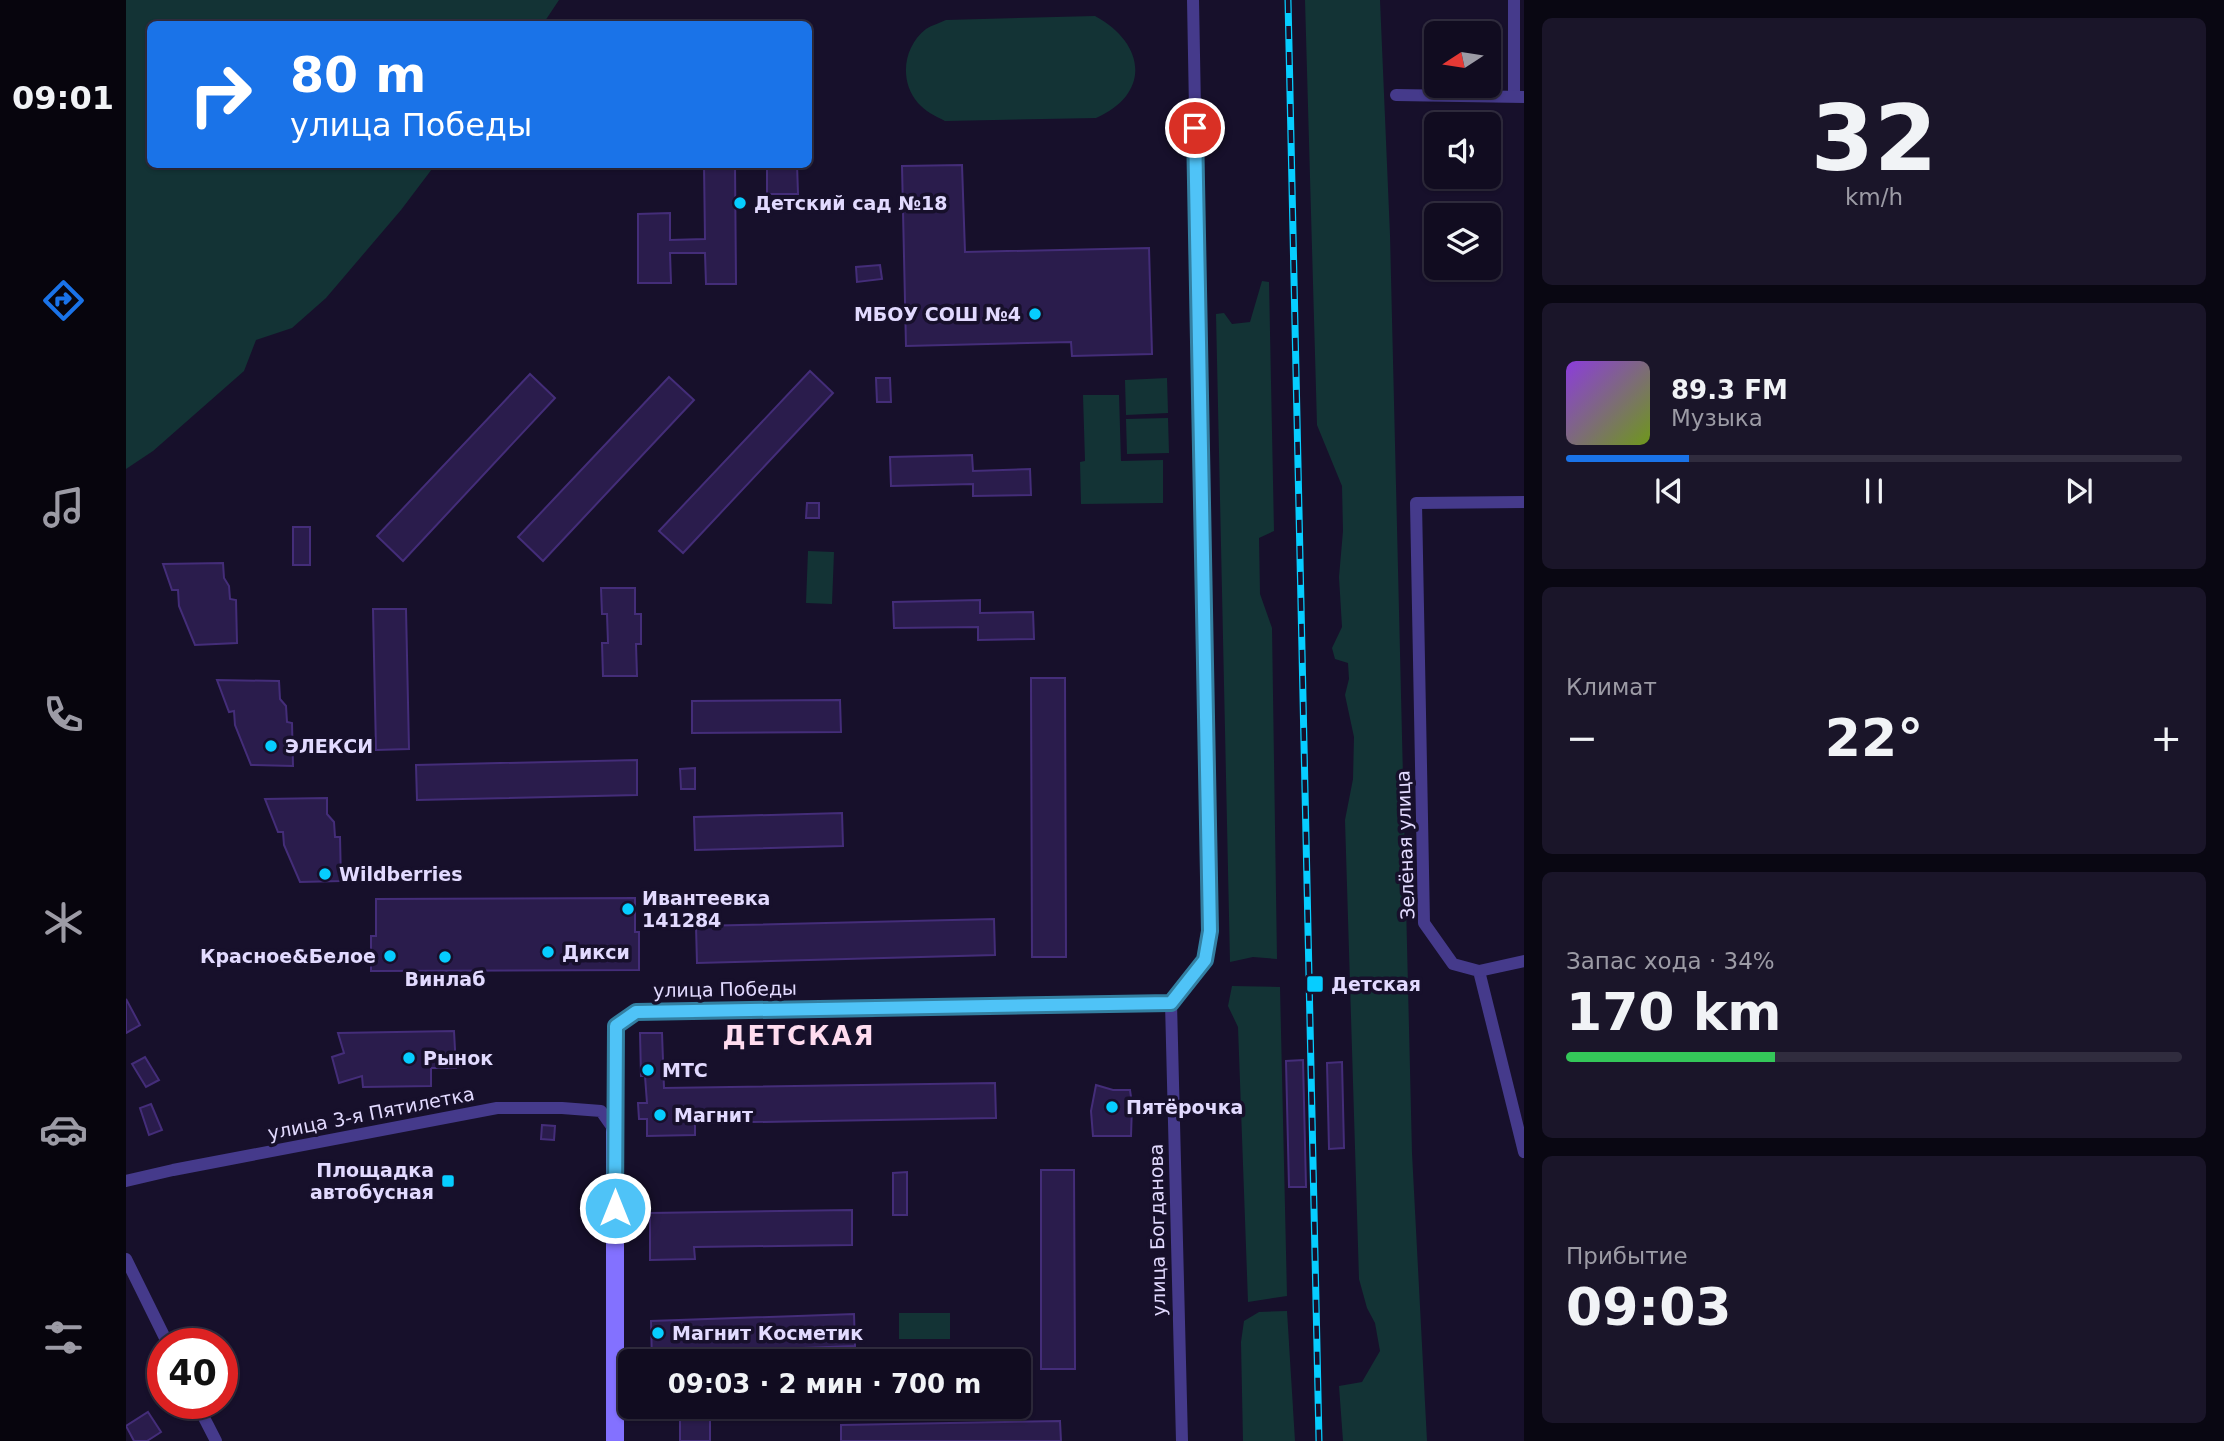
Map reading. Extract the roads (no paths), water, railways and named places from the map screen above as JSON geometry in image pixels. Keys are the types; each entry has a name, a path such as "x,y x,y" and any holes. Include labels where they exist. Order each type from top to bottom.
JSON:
{"street":[{"path":"1171,1003 1205,960 1210,931 1193,0"},
{"path":"1396,95 1519,97 1514,0"},
{"name":"Зелёная улица","path":"1479,971 1453,964 1423,923 1416,503 1524,502"},
{"path":"1524,961 1479,971 1524,1152"},
{"name":"улица Победы","path":"615,1441 616,1026 636,1012 1171,1003"},
{"name":"улица Богданова","path":"1171,1003 1182,1441"},
{"name":"улица 3-я Пятилетка","path":"126,1181 497,1108 536,1107 601,1111 615,1132"},
{"path":"126,1259 160,1328"},
{"path":"205,1419 216,1441"}],"railway":[{"path":"1288,0 1319,1441"}],"place":[{"name":"Детский сад №18","path":"740,203"},
{"name":"МБОУ СОШ №4","path":"1035,314"},
{"name":"ЭЛЕКСИ","path":"271,746"},
{"name":"Wildberries","path":"325,874"},
{"name":"Ивантеевка 141284","path":"628,909"},
{"name":"Дикси","path":"548,952"},
{"name":"Красное&Белое","path":"390,956"},
{"name":"Винлаб","path":"445,957"},
{"name":"Детская","path":"1315,984"},
{"name":"Рынок","path":"409,1058"},
{"name":"МТС","path":"648,1070"},
{"name":"Пятёрочка","path":"1112,1107"},
{"name":"Магнит","path":"660,1115"},
{"name":"Площадка автобусная","path":"448,1181"},
{"name":"Магнит Косметик","path":"658,1333"}],"district":[{"name":"ДЕТСКАЯ","path":"799,1036"}]}
